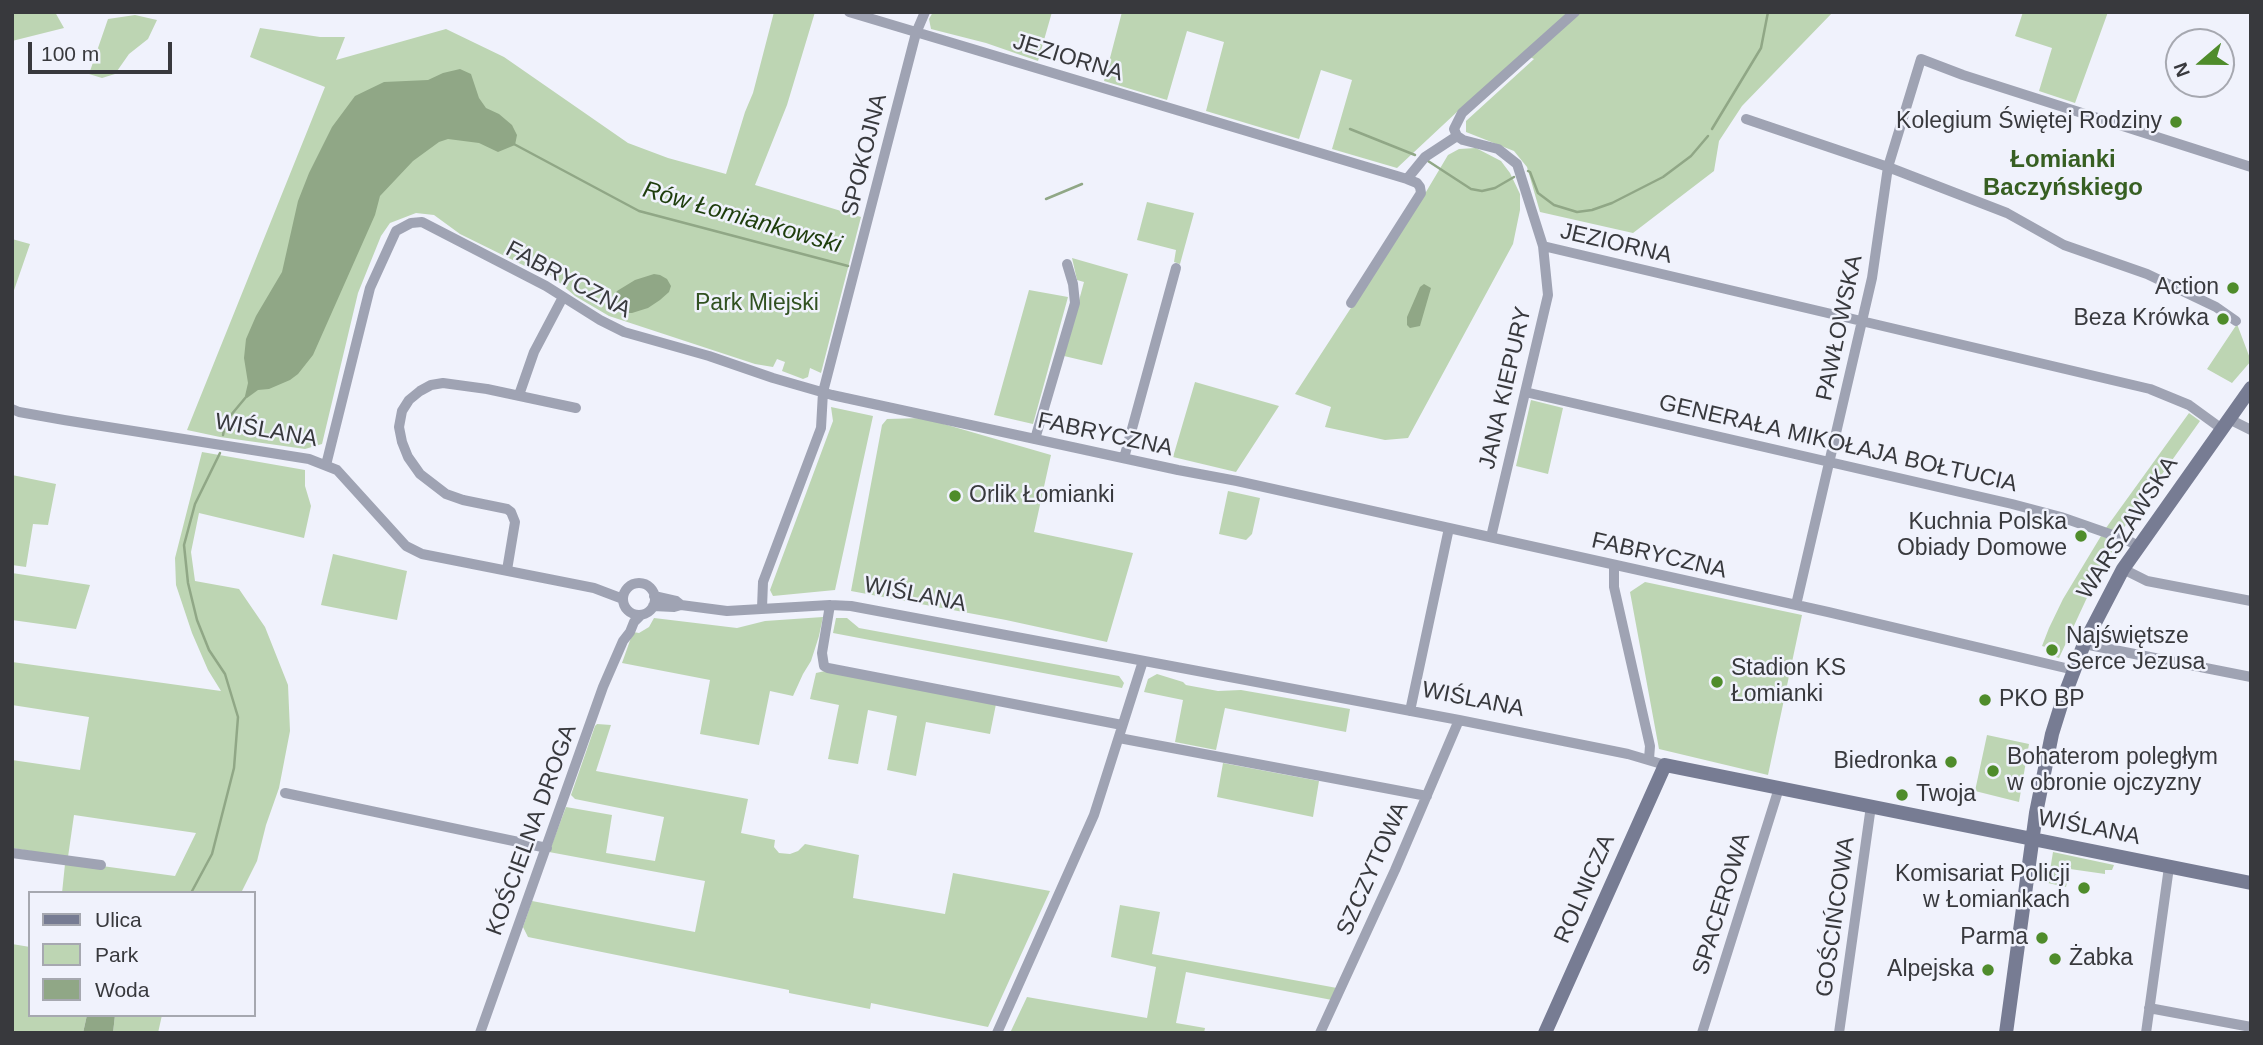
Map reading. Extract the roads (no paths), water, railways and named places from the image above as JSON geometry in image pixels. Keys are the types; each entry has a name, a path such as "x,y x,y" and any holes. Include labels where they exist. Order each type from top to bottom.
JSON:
{"street":[{"name":"JEZIORNA","path":"849,12 1407,179"},
{"name":"SPOKOJNA","path":"762,608 763,582 821,428 822,392 916,33 925,12"},
{"path":"1351,303 1420,193 1417,183 1407,179 1425,157 1457,136 1454,129 1462,113 1575,12"},
{"name":"PAWŁOWSKA","path":"1796,606 1863,321 1888,167 1922,59 1963,75 2251,167"},
{"path":"1745,119 1888,167 2007,214 2064,245 2147,274 2216,307 2236,321"},
{"name":"JEZIORNA","path":"1457,136 1498,149 1517,164 1543,246 2150,389 2225,424 2251,430"},
{"name":"FABRYCZNA","path":"326,465 367,298 392,237 401,227 422,222 632,335 822,392 1491,537 2074,670"},
{"name":"JANA KIEPURY","path":"1491,537 1548,295 1543,246"},
{"path":"1035,439 1075,303 1067,264"},
{"path":"1124,458 1176,268"},
{"path":"519,395 534,352 563,297"},
{"path":"506,570 514,522 512,512 446,494 419,474 408,457 399,427 402,411 409,400 431,385 452,384 576,408"},
{"name":"WARSZAWSKA","path":"2006,1033 2042,777 2052,734 2074,670 2084,644 2123,569 2251,388"},
{"name":"GENERAŁA MIKOŁAJA BOŁTUCIA","path":"1525,392 2012,504 2138,546"},
{"name":"WIŚLANA","path":"14,411 309,459 326,465 343,476 406,546 422,554 594,588 623,599"},
{"path":"1410,711 1449,528"},
{"path":"1614,566 1614,587 1650,746 1649,760"},
{"path":"2123,569 2147,581 2251,601"},
{"path":"644,584 649,587 654,601 646,613 631,613 627,609 623,599 628,588 644,584"},
{"name":"WIŚLANA","path":"594,588 628,588"},
{"name":"WIŚLANA","path":"654,601 674,607 681,605 727,611 851,606 1459,720 1665,765 2251,883"},
{"path":"831,605 822,653 824,666 828,668 1122,725"},
{"name":"KOŚCIELNA DROGA","path":"480,1033 603,687 623,641 628,619 627,609"},
{"name":"KOŚCIELNA DROGA","path":"623,641 641,615"},
{"path":"2084,644 2251,677"},
{"path":"996,1033 1094,815 1143,661"},
{"name":"SZCZYTOWA","path":"1320,1033 1459,720"},
{"path":"1119,738 1427,796"},
{"name":"ROLNICZA","path":"1545,1033 1665,765"},
{"name":"SPACEROWA","path":"1702,1033 1779,788"},
{"path":"285,793 547,848"},
{"name":"GOŚCIŃCOWA","path":"1839,1033 1871,806"},
{"path":"12,853 100,865"},
{"path":"2146,1033 2169,867"},
{"path":"2149,1008 2251,1027"}],"water":[{"path":"460,69 471,74 479,98 486,108 512,125 517,135 515,145 498,152 479,143 448,139 439,142 413,161 380,196 375,215 313,355 290,380 269,389 258,390 247,398 245,396 248,383 244,358 246,339 282,272 298,201 332,127 355,96 384,82 428,80"},
{"path":"654,274 667,279 671,286 669,292 660,300 648,308 632,313 612,308 610,303 617,291 635,280"},
{"path":"1424,284 1431,288 1420,326 1410,328 1407,325 1407,317 1420,287"},
{"path":"87,1017 115,1017 113,1033 83,1033"}],"waterway":[{"name":"Rów Łomiankowski","path":"1712,129 1761,48 1768,12"},
{"path":"1350,129 1415,155"},
{"name":"Rów Łomiankowski","path":"1528,171 1538,193 1554,205 1577,212 1592,210 1663,177 1691,156 1708,136"},
{"name":"Rów Łomiankowski","path":"512,143 639,211 848,266"},
{"name":"Rów Łomiankowski","path":"1428,161 1471,189 1482,191 1495,188 1514,177"},
{"name":"Rów Łomiankowski","path":"1046,199 1082,184"},
{"name":"Rów Łomiankowski","path":"223,435 226,421 246,397"},
{"name":"Rów Łomiankowski","path":"192,891 212,854 234,768 238,717 225,674 209,650 197,620 188,583 184,545 195,504 220,453"}],"place":[{"name":"Kolegium Świętej Rodziny","path":"2176,122"},
{"name":"Action","path":"2233,288"},
{"name":"Beza Krówka","path":"2223,319"},
{"name":"Orlik Łomianki","path":"955,496"},
{"name":"Kuchnia Polska Obiady Domowe","path":"2081,536"},
{"name":"Najświętsze Serce Jezusa","path":"2052,650"},
{"name":"Stadion KS Łomianki","path":"1717,682"},
{"name":"PKO BP","path":"1985,700"},
{"name":"Biedronka","path":"1951,762"},
{"name":"Bohaterom poległym w obronie ojczyzny","path":"1993,771"},
{"name":"Twoja","path":"1902,795"},
{"name":"Komisariat Policji w Łomiankach","path":"2084,888"},
{"name":"Parma","path":"2042,938"},
{"name":"Żabka","path":"2055,959"},
{"name":"Alpejska","path":"1988,970"}],"district":[{"name":"Łomianki Baczyńskiego","path":"2063,174"}],"park label":[{"name":"Park Miejski","path":"757,304"}]}
